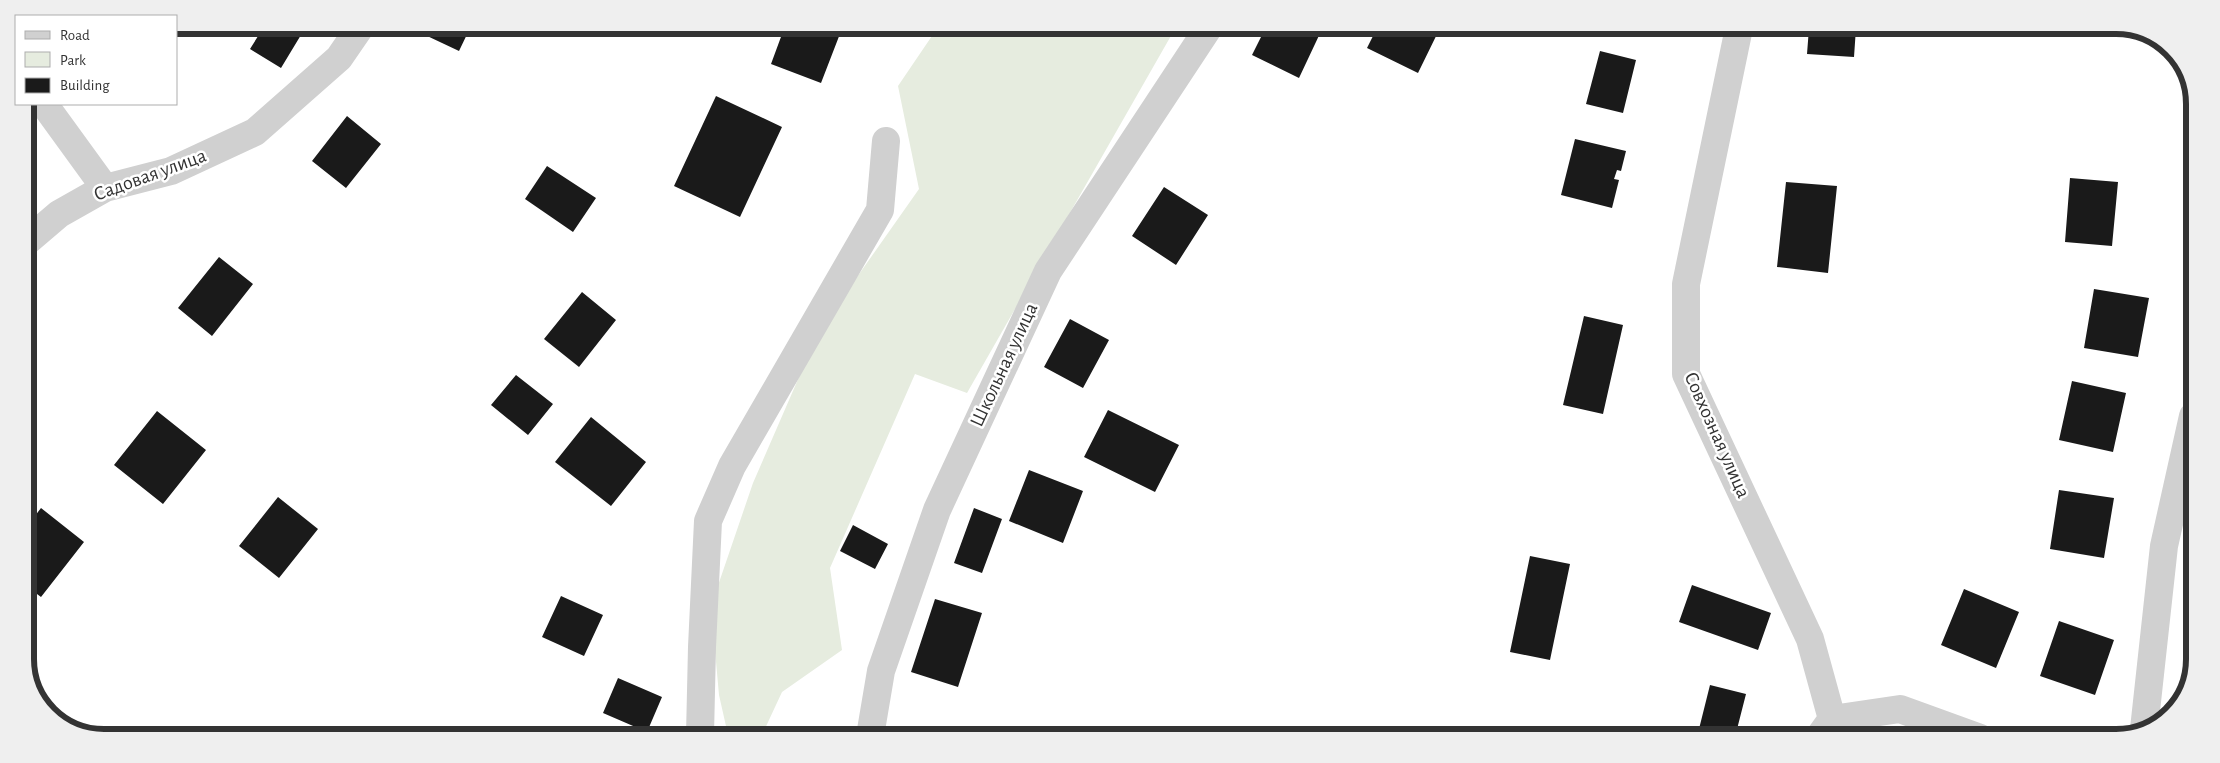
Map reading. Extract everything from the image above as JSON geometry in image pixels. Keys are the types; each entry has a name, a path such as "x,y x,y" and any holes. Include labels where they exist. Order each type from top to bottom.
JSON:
{"street":[{"name":"Садовая улица","path":"34,235 59,214 105,188 171,171 255,132 339,58 356,34"},
{"name":"Школьная улица","path":"871,729 881,671 937,510 1048,271 1204,34"},
{"name":"Совхозная улица","path":"1738,34 1686,284 1686,374 1810,639 1826,728"},
{"path":"45,105 105,188"},
{"path":"700,729 708,521 732,466 880,210 886,141"},
{"path":"2145,723 2164,546 2186,447"},
{"path":"1826,728 1900,710 1954,729"}],"green space":[{"path":"933,34 1172,34 967,393 915,374 830,568 842,650 782,692 765,729 727,729 719,695 711,606 753,483 819,331 919,189 898,86"}],"building":[{"path":"259,34 302,34 281,68 250,49"},
{"path":"423,34 467,34 459,51"},
{"path":"782,34 840,34 821,83 771,64"},
{"path":"1262,34 1320,34 1299,78 1252,55"},
{"path":"1374,34 1437,34 1418,73 1367,48"},
{"path":"1809,34 1856,34 1854,57 1807,54"},
{"path":"1600,51 1636,60 1623,113 1586,104"},
{"path":"716,96 782,127 740,217 674,186"},
{"path":"2186,101 2186,122 2184,122"},
{"path":"347,116 381,144 346,188 312,161"},
{"path":"1575,139 1626,151 1621,171 1617,170 1614,179 1619,180 1612,208 1561,195"},
{"path":"547,166 596,198 573,232 525,199"},
{"path":"2070,178 2118,182 2112,246 2065,242"},
{"path":"1786,182 1837,186 1828,273 1777,267"},
{"path":"1164,187 1208,215 1176,265 1132,236"},
{"path":"219,257 253,284 212,336 178,308"},
{"path":"2094,289 2149,298 2138,357 2084,348"},
{"path":"582,292 616,320 579,367 544,339"},
{"path":"1584,316 1623,325 1603,414 1563,405"},
{"path":"1070,319 1109,340 1083,388 1044,367"},
{"path":"516,375 553,404 528,435 491,405"},
{"path":"2072,381 2126,393 2113,452 2059,440"},
{"path":"1108,410 1179,445 1155,492 1084,457"},
{"path":"157,411 206,450 163,504 114,465"},
{"path":"591,417 646,462 611,506 555,462"},
{"path":"1029,470 1083,491 1063,543 1009,521"},
{"path":"2059,490 2114,498 2104,558 2050,549"},
{"path":"278,497 318,529 279,578 239,546"},
{"path":"41,508 84,542 41,597 34,592 34,517"},
{"path":"974,508 1002,519 982,573 954,563"},
{"path":"853,525 888,544 875,569 840,551"},
{"path":"1530,556 1570,564 1550,660 1510,652"},
{"path":"1692,585 1771,613 1758,650 1679,622"},
{"path":"1964,589 2019,612 1996,668 1941,645"},
{"path":"561,596 603,615 584,656 542,637"},
{"path":"935,599 982,613 958,687 911,672"},
{"path":"2059,621 2114,640 2095,695 2040,676"},
{"path":"618,678 662,697 648,729 640,729 603,713"},
{"path":"1710,685 1746,694 1737,729 1699,729"}]}
